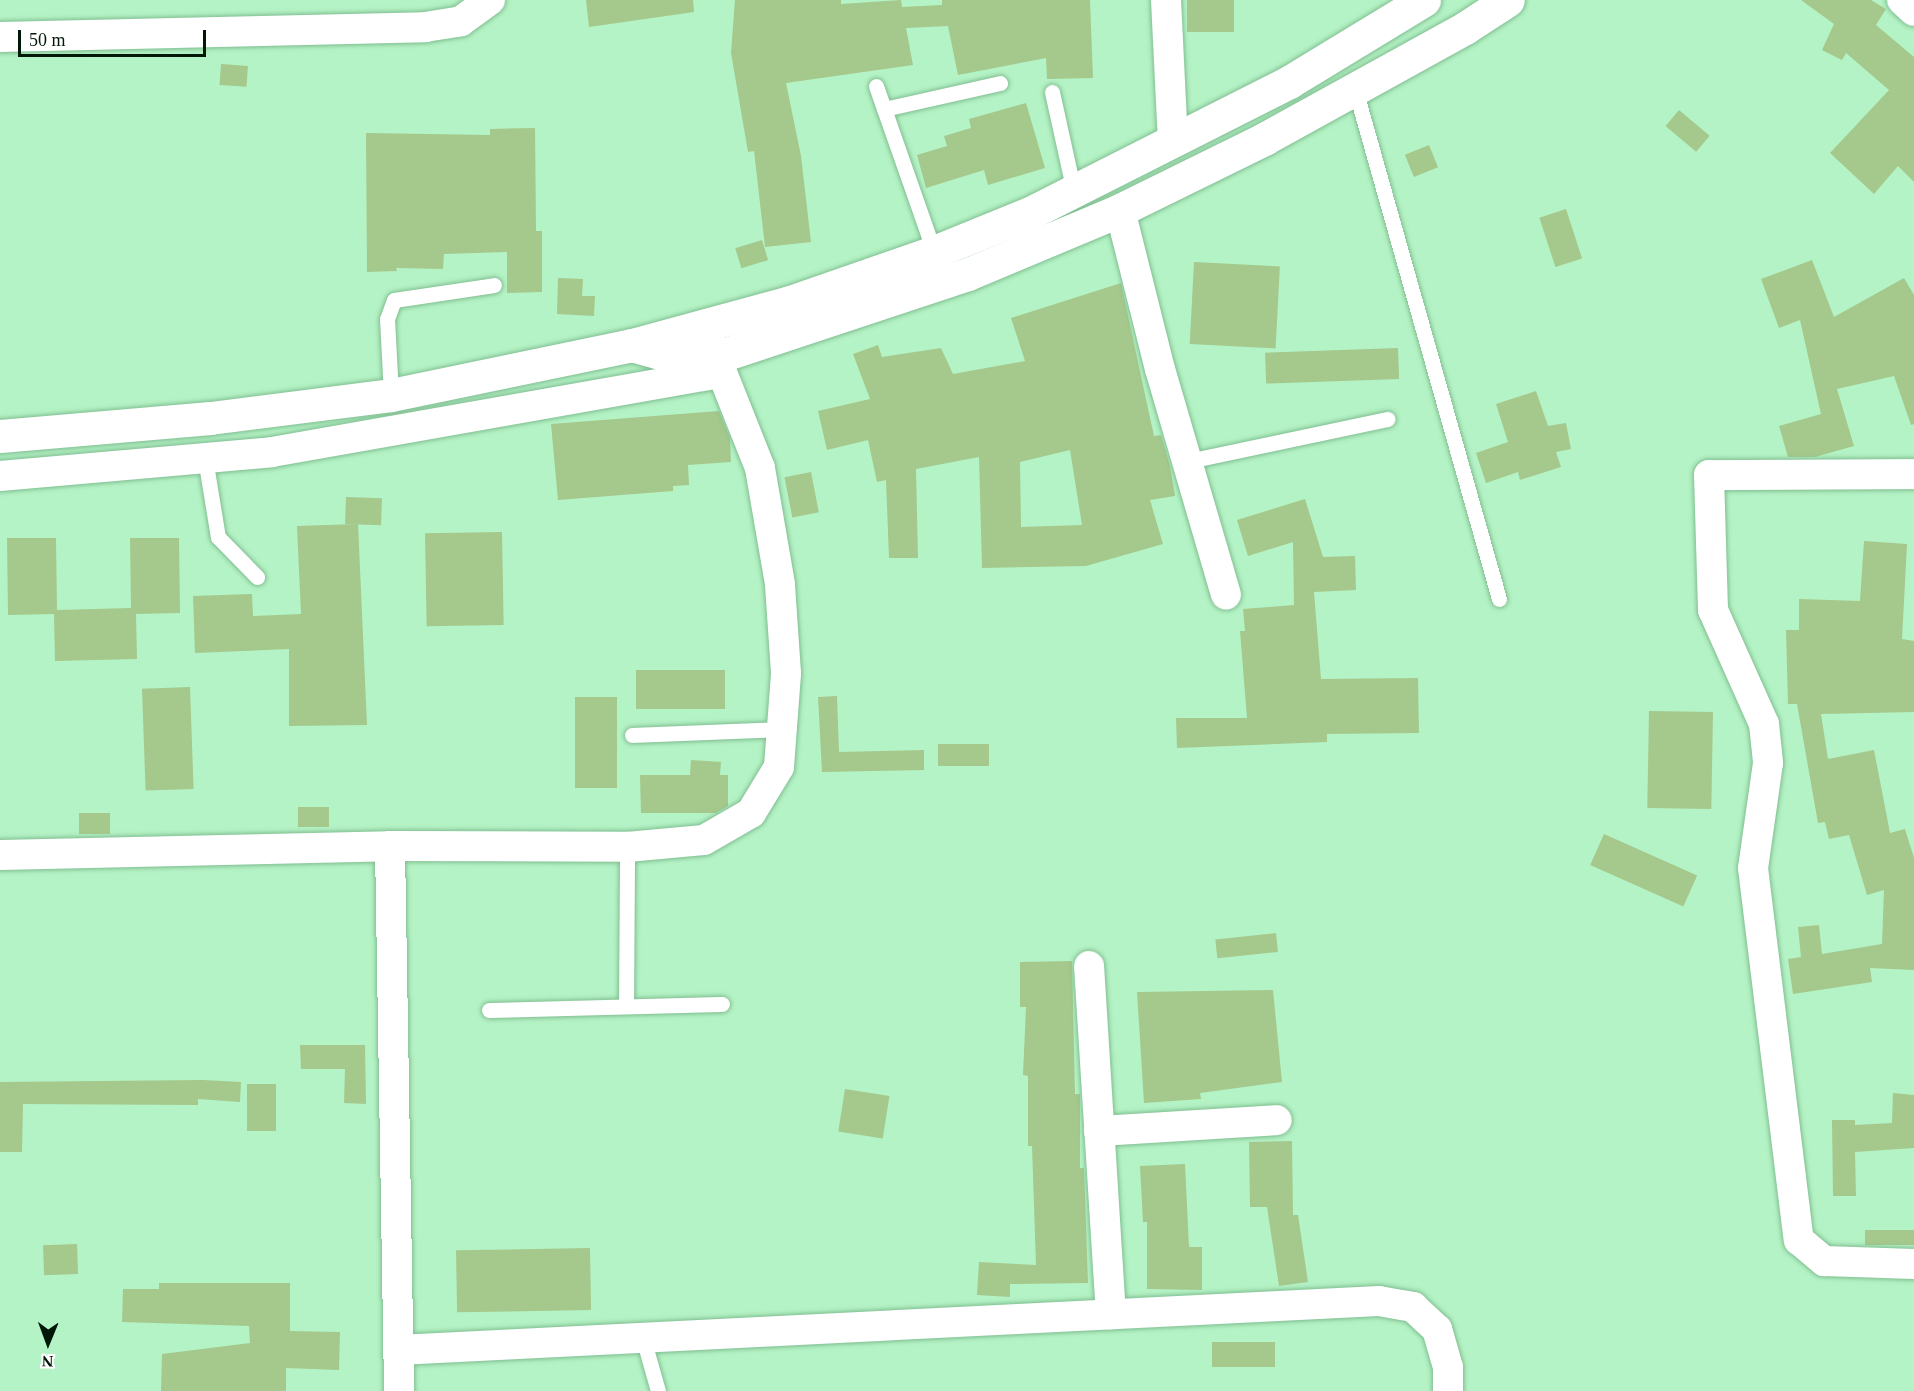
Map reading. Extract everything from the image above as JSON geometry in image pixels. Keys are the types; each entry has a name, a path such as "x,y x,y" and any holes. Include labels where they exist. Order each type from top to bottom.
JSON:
{"main road":[{"path":"0,436 210,418 391,394 632,345 787,303 934,252 1074,192 1289,82 1424,0"},
{"path":"632,345 717,366 968,274 1120,210 1355,89 1508,0"}],"street":[{"path":"0,37 425,27 461,21 490,0"},
{"path":"1166,0 1173,142"},
{"path":"1902,0 1914,11"},
{"path":"1120,210 1226,595"},
{"path":"0,855 390,846 627,847 704,840 751,813 779,767 786,673 780,584 760,468 717,366 704,324"},
{"path":"0,476 295,448 717,366"},
{"path":"1914,474 1710,475 1713,610 1764,724 1768,763 1753,868 1800,1240 1824,1261 1914,1264"},
{"path":"390,846 399,1391"},
{"path":"1089,966 1111,1314"},
{"path":"1099,1131 1277,1120"},
{"path":"398,1350 1379,1301 1413,1306 1437,1329 1448,1367 1448,1391"}],"lane":[{"path":"884,109 1000,83"},
{"path":"876,86 934,252"},
{"path":"1355,89 1499,599"},
{"path":"1052,92 1074,192"},
{"path":"391,394 387,319 394,300 494,285"},
{"path":"1188,461 1388,419"},
{"path":"205,458 218,537 257,577"},
{"path":"632,735 782,729"},
{"path":"626,1006 627,847"},
{"path":"489,1010 722,1004"},
{"path":"643,1338 658,1391"}],"building":[{"path":"586,0 693,0 694,12 589,27"},
{"path":"735,0 841,0 841,4 901,0 902,7 942,5 942,0 1090,0 1093,78 1047,79 1046,58 958,75 948,26 906,28 913,65 786,83 801,156 811,242 765,247 754,151 748,152 731,53"},
{"path":"1187,0 1234,0 1234,32 1187,32"},
{"path":"1801,0 1871,0 1886,9 1876,25 1914,57 1914,182 1898,166 1874,194 1830,153 1889,90 1846,53 1842,60 1822,50 1834,24"},
{"path":"221,64 248,66 246,87 220,85"},
{"path":"1026,103 1045,168 988,185 984,170 926,188 917,155 947,146 944,136 971,128 969,119"},
{"path":"1679,110 1710,136 1696,152 1666,126"},
{"path":"535,128 536,231 542,231 542,292 507,293 507,252 444,254 443,269 396,268 397,271 367,272 366,133 490,135 490,129"},
{"path":"1429,145 1438,167 1414,177 1405,155"},
{"path":"1566,209 1582,258 1555,267 1539,218"},
{"path":"762,240 768,260 741,268 735,248"},
{"path":"1812,260 1834,317 1904,278 1914,295 1914,424 1911,425 1894,376 1837,389 1854,446 1815,457 1788,457 1779,426 1821,414 1800,320 1779,328 1761,279"},
{"path":"1194,262 1280,267 1276,348 1190,344"},
{"path":"558,278 583,279 582,296 595,296 594,316 557,314"},
{"path":"1121,283 1154,436 1161,435 1170,466 1175,496 1150,500 1163,544 1086,566 982,568 979,457 916,469 918,558 889,558 886,480 877,482 868,440 827,450 818,411 870,399 853,354 878,345 882,357 941,348 953,374 1025,361 1011,318","holes":["1070,450 1082,525 1021,527 1020,462"]},
{"path":"1398,348 1399,379 1266,384 1265,353"},
{"path":"1536,391 1548,426 1566,423 1571,449 1556,452 1561,467 1520,480 1518,472 1486,483 1476,453 1508,442 1496,404"},
{"path":"719,411 730,438 731,462 688,465 689,485 673,486 673,491 558,500 551,424"},
{"path":"811,472 819,512 792,517 784,477"},
{"path":"346,497 382,498 381,525 345,524"},
{"path":"1305,499 1323,557 1355,556 1356,590 1314,592 1321,679 1418,678 1419,733 1327,734 1327,742 1177,748 1176,718 1247,718 1240,631 1245,631 1243,609 1294,605 1293,542 1248,556 1237,520"},
{"path":"358,524 367,725 289,726 289,649 195,653 193,596 252,594 253,616 301,614 297,526"},
{"path":"502,532 504,625 427,626 425,533"},
{"path":"7,538 56,538 57,610 131,608 130,538 179,538 180,613 136,614 137,659 55,661 54,614 8,615"},
{"path":"1864,541 1907,544 1902,639 1914,641 1914,712 1821,714 1828,759 1874,750 1890,833 1905,829 1914,858 1914,970 1870,968 1872,982 1793,994 1788,959 1801,957 1798,927 1819,925 1822,954 1882,944 1884,890 1867,895 1849,835 1829,839 1825,822 1818,823 1797,704 1788,704 1786,630 1799,630 1799,599 1860,601"},
{"path":"636,670 725,670 725,709 636,709"},
{"path":"190,687 194,789 146,791 142,689"},
{"path":"837,696 839,752 924,750 924,770 822,772 818,697"},
{"path":"575,697 617,697 617,788 575,788"},
{"path":"1649,711 1713,712 1711,809 1647,808"},
{"path":"938,744 989,744 989,766 938,766"},
{"path":"691,760 721,762 720,775 728,775 728,806 716,813 641,813 640,775 690,775"},
{"path":"298,807 329,807 329,827 298,827"},
{"path":"79,813 110,813 110,834 79,834"},
{"path":"1604,834 1697,875 1683,907 1590,865"},
{"path":"1276,933 1278,952 1217,958 1215,939"},
{"path":"1072,961 1075,1094 1080,1094 1080,1168 1084,1168 1088,1283 1010,1284 1010,1297 977,1295 979,1262 1036,1265 1032,1146 1028,1146 1028,1076 1023,1075 1026,1007 1020,1007 1020,962"},
{"path":"1273,990 1282,1082 1200,1093 1201,1099 1144,1103 1137,992"},
{"path":"300,1045 365,1045 366,1104 344,1103 345,1069 301,1069"},
{"path":"203,1080 241,1082 240,1102 198,1099 198,1105 23,1104 22,1152 0,1152 0,1082"},
{"path":"247,1084 276,1084 276,1131 247,1131"},
{"path":"845,1089 889,1096 883,1139 838,1131"},
{"path":"1893,1093 1914,1095 1914,1148 1855,1152 1856,1196 1833,1196 1832,1120 1855,1120 1855,1125 1892,1123"},
{"path":"1292,1141 1293,1215 1298,1215 1308,1282 1279,1286 1267,1207 1250,1207 1249,1142"},
{"path":"1185,1164 1189,1247 1202,1247 1202,1290 1147,1289 1147,1222 1143,1222 1140,1166"},
{"path":"1865,1230 1914,1230 1914,1245 1865,1245"},
{"path":"77,1244 78,1274 44,1275 43,1245"},
{"path":"590,1248 591,1310 457,1312 456,1250"},
{"path":"159,1283 290,1283 290,1331 340,1332 339,1370 286,1368 286,1391 161,1391 162,1354 250,1343 249,1326 122,1322 123,1289 159,1289"},
{"path":"1212,1342 1275,1342 1275,1367 1212,1367"}]}
